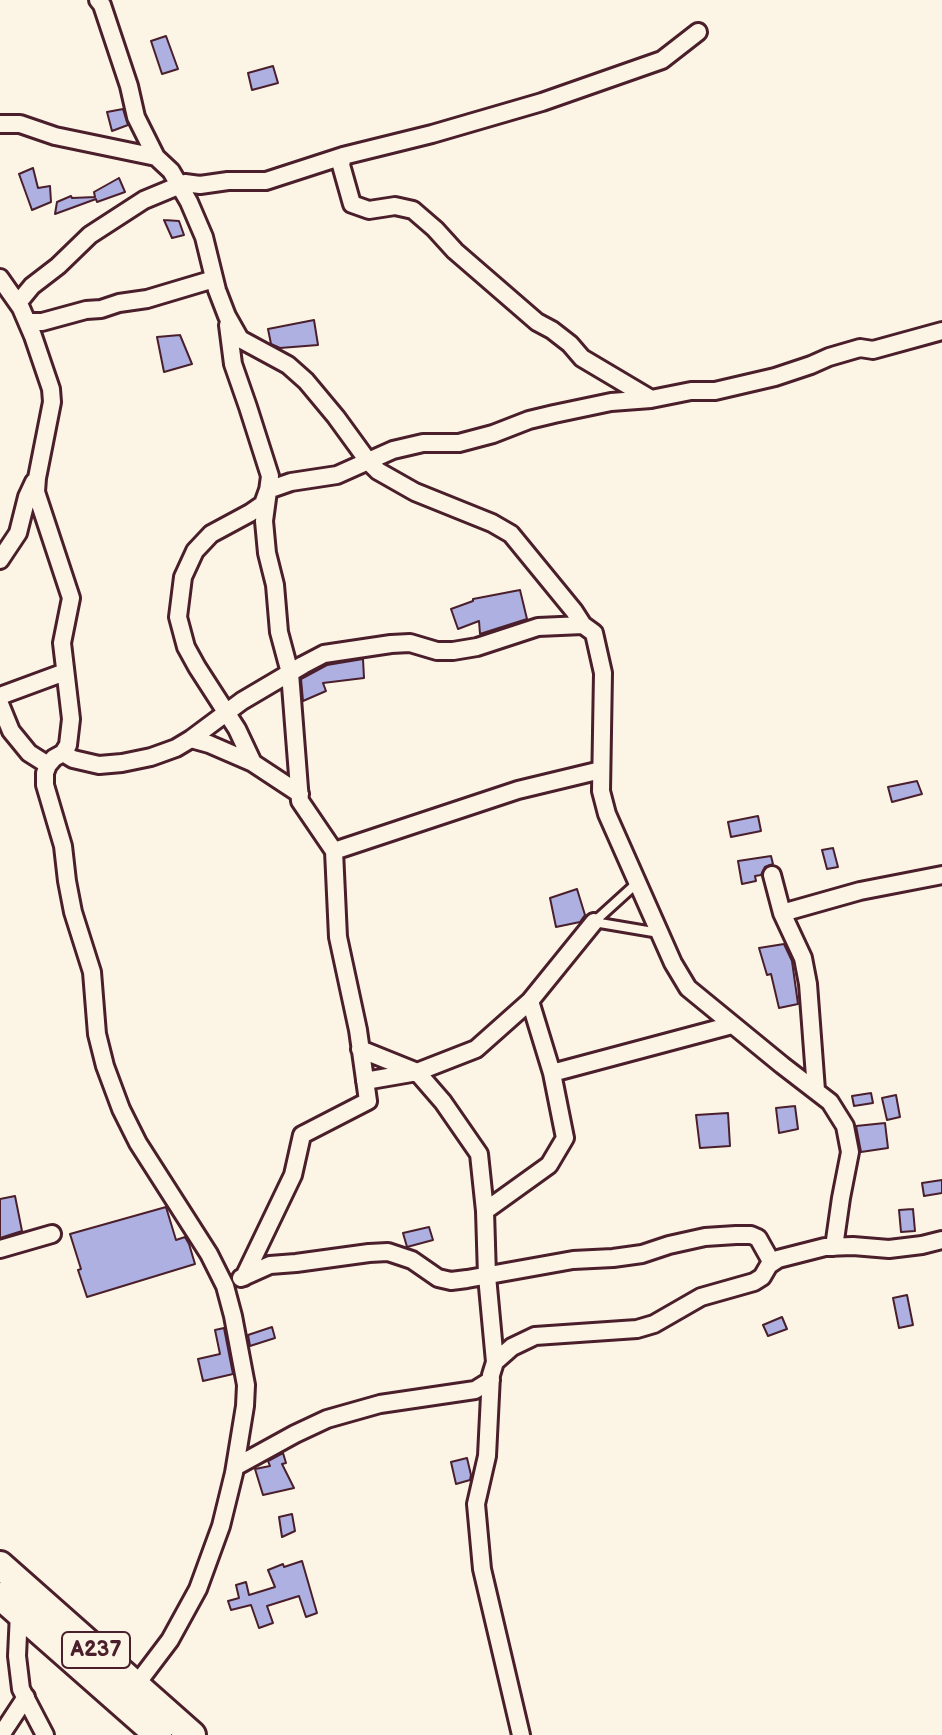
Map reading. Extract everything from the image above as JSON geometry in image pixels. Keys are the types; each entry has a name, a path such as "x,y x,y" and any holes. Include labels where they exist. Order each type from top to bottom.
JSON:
{"highway":[{"name":"A237","path":"0,1565 192,1735"},
{"name":"A237","path":"10,1604 158,1735"}],"street":[{"path":"98,0 129,86 136,117 156,157 171,171 204,237 214,279 235,341 233,364 270,476 264,521 279,632 290,673 300,801 334,851 338,937 368,1101 302,1135 293,1175 244,1277"},
{"path":"18,303 32,286 90,235 134,205 185,183 266,181 343,156 555,98 662,60 698,32"},
{"path":"0,124 20,124 55,136 156,157"},
{"path":"343,156 341,165 352,204 369,210 395,206 413,210 455,251 537,322 570,344 582,358 651,399"},
{"path":"0,278 28,322 48,375 52,402 36,492 71,598 62,643 71,719 68,745 48,765 45,785 63,846 73,912 92,972 97,1034 121,1109 138,1143 209,1254 225,1286 246,1385 235,1467 221,1526 198,1589 170,1640 136,1685"},
{"path":"28,322 42,322 147,299 214,279"},
{"path":"268,490 291,482 337,475 393,450 423,443 459,443 554,414 611,402 651,399 691,391 715,391 775,377 860,348 873,350 942,331"},
{"path":"235,341 288,365 306,381 378,471 399,484 511,534 583,625 594,633 603,673 601,791 607,814 673,963 688,988 830,1102 845,1126 850,1152 834,1247"},
{"path":"0,560 18,533 27,497 37,478"},
{"path":"253,763 237,729 186,647 178,617 183,577 195,551 211,534 263,504 268,490"},
{"path":"63,753 73,759 99,765 151,757 176,748 226,713 324,654 410,643 437,651 453,651 477,647 538,627 583,625"},
{"path":"0,696 65,672"},
{"path":"0,704 11,731 29,753 48,765"},
{"path":"191,739 253,763 300,794"},
{"path":"334,851 518,790 601,770"},
{"path":"772,875 782,913 803,958 808,984 816,1090"},
{"path":"782,913 860,891 942,875"},
{"path":"365,1081 417,1072 476,1049 530,1001 594,922"},
{"path":"485,1211 549,1165 565,1138 552,1073 530,1001"},
{"path":"552,1073 732,1025"},
{"path":"360,1049 417,1072 443,1102 479,1154 495,1362 491,1380 487,1456 476,1504 482,1569 521,1735"},
{"path":"0,1249 52,1234"},
{"path":"225,1286 270,1265 369,1253 388,1252 412,1260 438,1278 451,1281 573,1260 642,1254 705,1237 736,1235 758,1238 772,1263"},
{"path":"495,1362 512,1347 535,1336 637,1329 654,1324 701,1297 754,1282 778,1259 825,1247 889,1249 942,1240"},
{"path":"235,1467 327,1419 380,1404 475,1390 491,1380"},
{"path":"475,1390 490,1400"},
{"path":"10,1604 21,1689 45,1735"},
{"path":"1,1735 26,1697"}],"lane":[{"path":"594,922 637,883"},
{"path":"594,922 659,933"}],"building":[{"path":"166,36 178,69 162,74 151,41"},
{"path":"273,66 278,83 252,90 248,73"},
{"path":"123,109 128,125 112,131 107,112"},
{"path":"33,168 38,188 50,186 51,202 32,210 19,174"},
{"path":"119,178 125,192 55,214 57,202 71,196 95,197 94,192"},
{"path":"164,220 179,221 184,235 172,238"},
{"path":"314,320 318,345 280,348 271,344 268,329"},
{"path":"180,335 192,364 164,372 157,337"},
{"path":"520,590 527,619 480,634 479,621 458,629 451,609 473,599"},
{"path":"363,659 364,678 323,683 326,691 303,701 301,679 327,665"},
{"path":"917,781 922,794 892,802 888,787"},
{"path":"758,816 761,831 731,837 728,822"},
{"path":"833,848 838,867 827,869 822,850"},
{"path":"771,856 773,864 765,867 761,875 755,876 756,881 742,884 738,861"},
{"path":"577,889 585,915 580,922 556,927 550,898"},
{"path":"784,944 792,961 798,1004 779,1008 771,974 767,975 759,948"},
{"path":"871,1093 873,1103 854,1106 852,1096"},
{"path":"896,1095 900,1117 887,1120 882,1098"},
{"path":"795,1106 798,1129 779,1133 776,1108"},
{"path":"728,1113 730,1146 700,1148 696,1115"},
{"path":"885,1123 888,1148 861,1152 856,1126"},
{"path":"942,1180 942,1193 924,1196 922,1183"},
{"path":"15,1196 22,1231 0,1238 0,1199"},
{"path":"166,1207 176,1240 185,1237 195,1264 87,1297 70,1234"},
{"path":"913,1209 915,1231 901,1232 899,1210"},
{"path":"429,1227 433,1240 407,1247 403,1233"},
{"path":"907,1295 913,1325 899,1328 893,1298"},
{"path":"782,1317 787,1329 768,1336 763,1325"},
{"path":"272,1327 275,1338 250,1346 248,1335"},
{"path":"224,1328 233,1374 203,1381 198,1359 220,1354 215,1330"},
{"path":"283,1453 286,1463 282,1464 294,1488 263,1495 255,1469 270,1466 268,1461"},
{"path":"467,1458 470,1480 456,1484 451,1462"},
{"path":"292,1514 295,1531 282,1537 279,1517"},
{"path":"302,1561 317,1613 306,1617 299,1596 267,1606 273,1623 259,1628 251,1605 231,1610 228,1601 239,1598 236,1585 246,1582 249,1595 275,1587 268,1570"}]}
